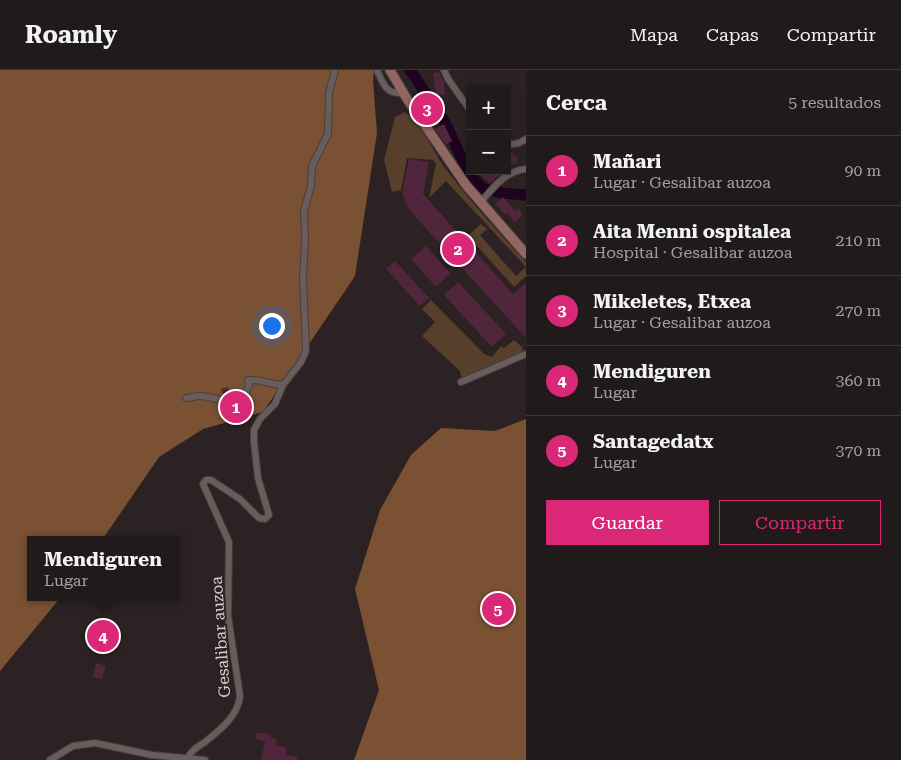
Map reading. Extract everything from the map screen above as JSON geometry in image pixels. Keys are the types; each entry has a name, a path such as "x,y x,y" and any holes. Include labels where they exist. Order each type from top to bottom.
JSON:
{"main road":[{"path":"390,70 402,93 466,185 526,254"}],"street":[{"name":"Gesalibar auzoa","path":"188,758 192,752 229,720 237,709 240,696 228,616 229,542 203,487 203,483 206,480 211,480 240,499 259,518 264,519 268,517 269,513 255,460 254,432 260,419 275,404 283,385 301,362 306,351 303,278 304,211 310,186 312,166 328,134 329,94 335,70"},
{"path":"377,70 386,88 391,92 402,93"},
{"path":"444,70 466,104"},
{"path":"511,144 526,139"},
{"path":"511,172 526,169"},
{"path":"480,203 505,175"},
{"path":"461,382 526,354"},
{"path":"186,398 201,396 219,401 235,400 244,397 247,391 248,380 261,380 271,385 283,385"},
{"path":"50,760 73,746 95,743 152,755 205,760"}],"shaded area":[{"path":"0,70 374,70 373,81 377,133 355,276 263,412 203,429 159,457 105,536 27,536 27,601 58,601 0,671"},
{"path":"405,112 417,123 440,161 464,192 526,262 526,267 446,181 429,198 436,164 433,160 407,158 401,190 392,192 384,160 395,117"},
{"path":"481,224 487,229 480,235 516,276 526,267 526,276 514,287 468,236"},
{"path":"431,300 484,354 492,357 501,346 504,348 514,340 523,348 522,353 461,378 460,371 422,336 435,322 422,309"},
{"path":"526,419 526,760 354,760 379,690 355,589 380,510 411,455 441,428 495,431"}],"building":[{"path":"439,72 444,82 445,95 436,95 433,73"},
{"path":"426,100 435,113 428,118 418,104"},
{"path":"444,124 452,141 446,145 435,129"},
{"path":"511,153 513,153 513,156 517,157 516,164 511,163"},
{"path":"409,159 429,162 423,194 513,294 526,283 526,338 411,212 402,193"},
{"path":"480,175 499,175 490,183"},
{"path":"503,197 515,211 518,209 523,214 515,222 495,204"},
{"path":"426,246 450,273 436,287 411,259"},
{"path":"395,261 429,298 420,306 386,269"},
{"path":"458,282 506,334 492,347 444,295"},
{"path":"228,387 230,394 223,395 221,389"},
{"path":"242,403 244,411 234,414 233,409 230,410 229,406"},
{"path":"113,628 114,645 87,648 87,643 93,642 92,630"},
{"path":"96,663 106,666 102,679 93,677"},
{"path":"256,733 271,734 270,737 277,739 276,745 287,748 286,755 297,757 297,760 261,760 265,741 255,739"}],"waterway":[{"path":"410,70 445,122 470,176 482,188 502,193 526,195"}],"place":[{"name":"Mikeletes, Etxea","path":"427,109"},
{"name":"Aita Menni ospitalea","path":"458,249"},
{"name":"Mañari","path":"236,407"},
{"name":"Santagedatx","path":"498,609"},
{"name":"Mendiguren","path":"103,636"}]}
